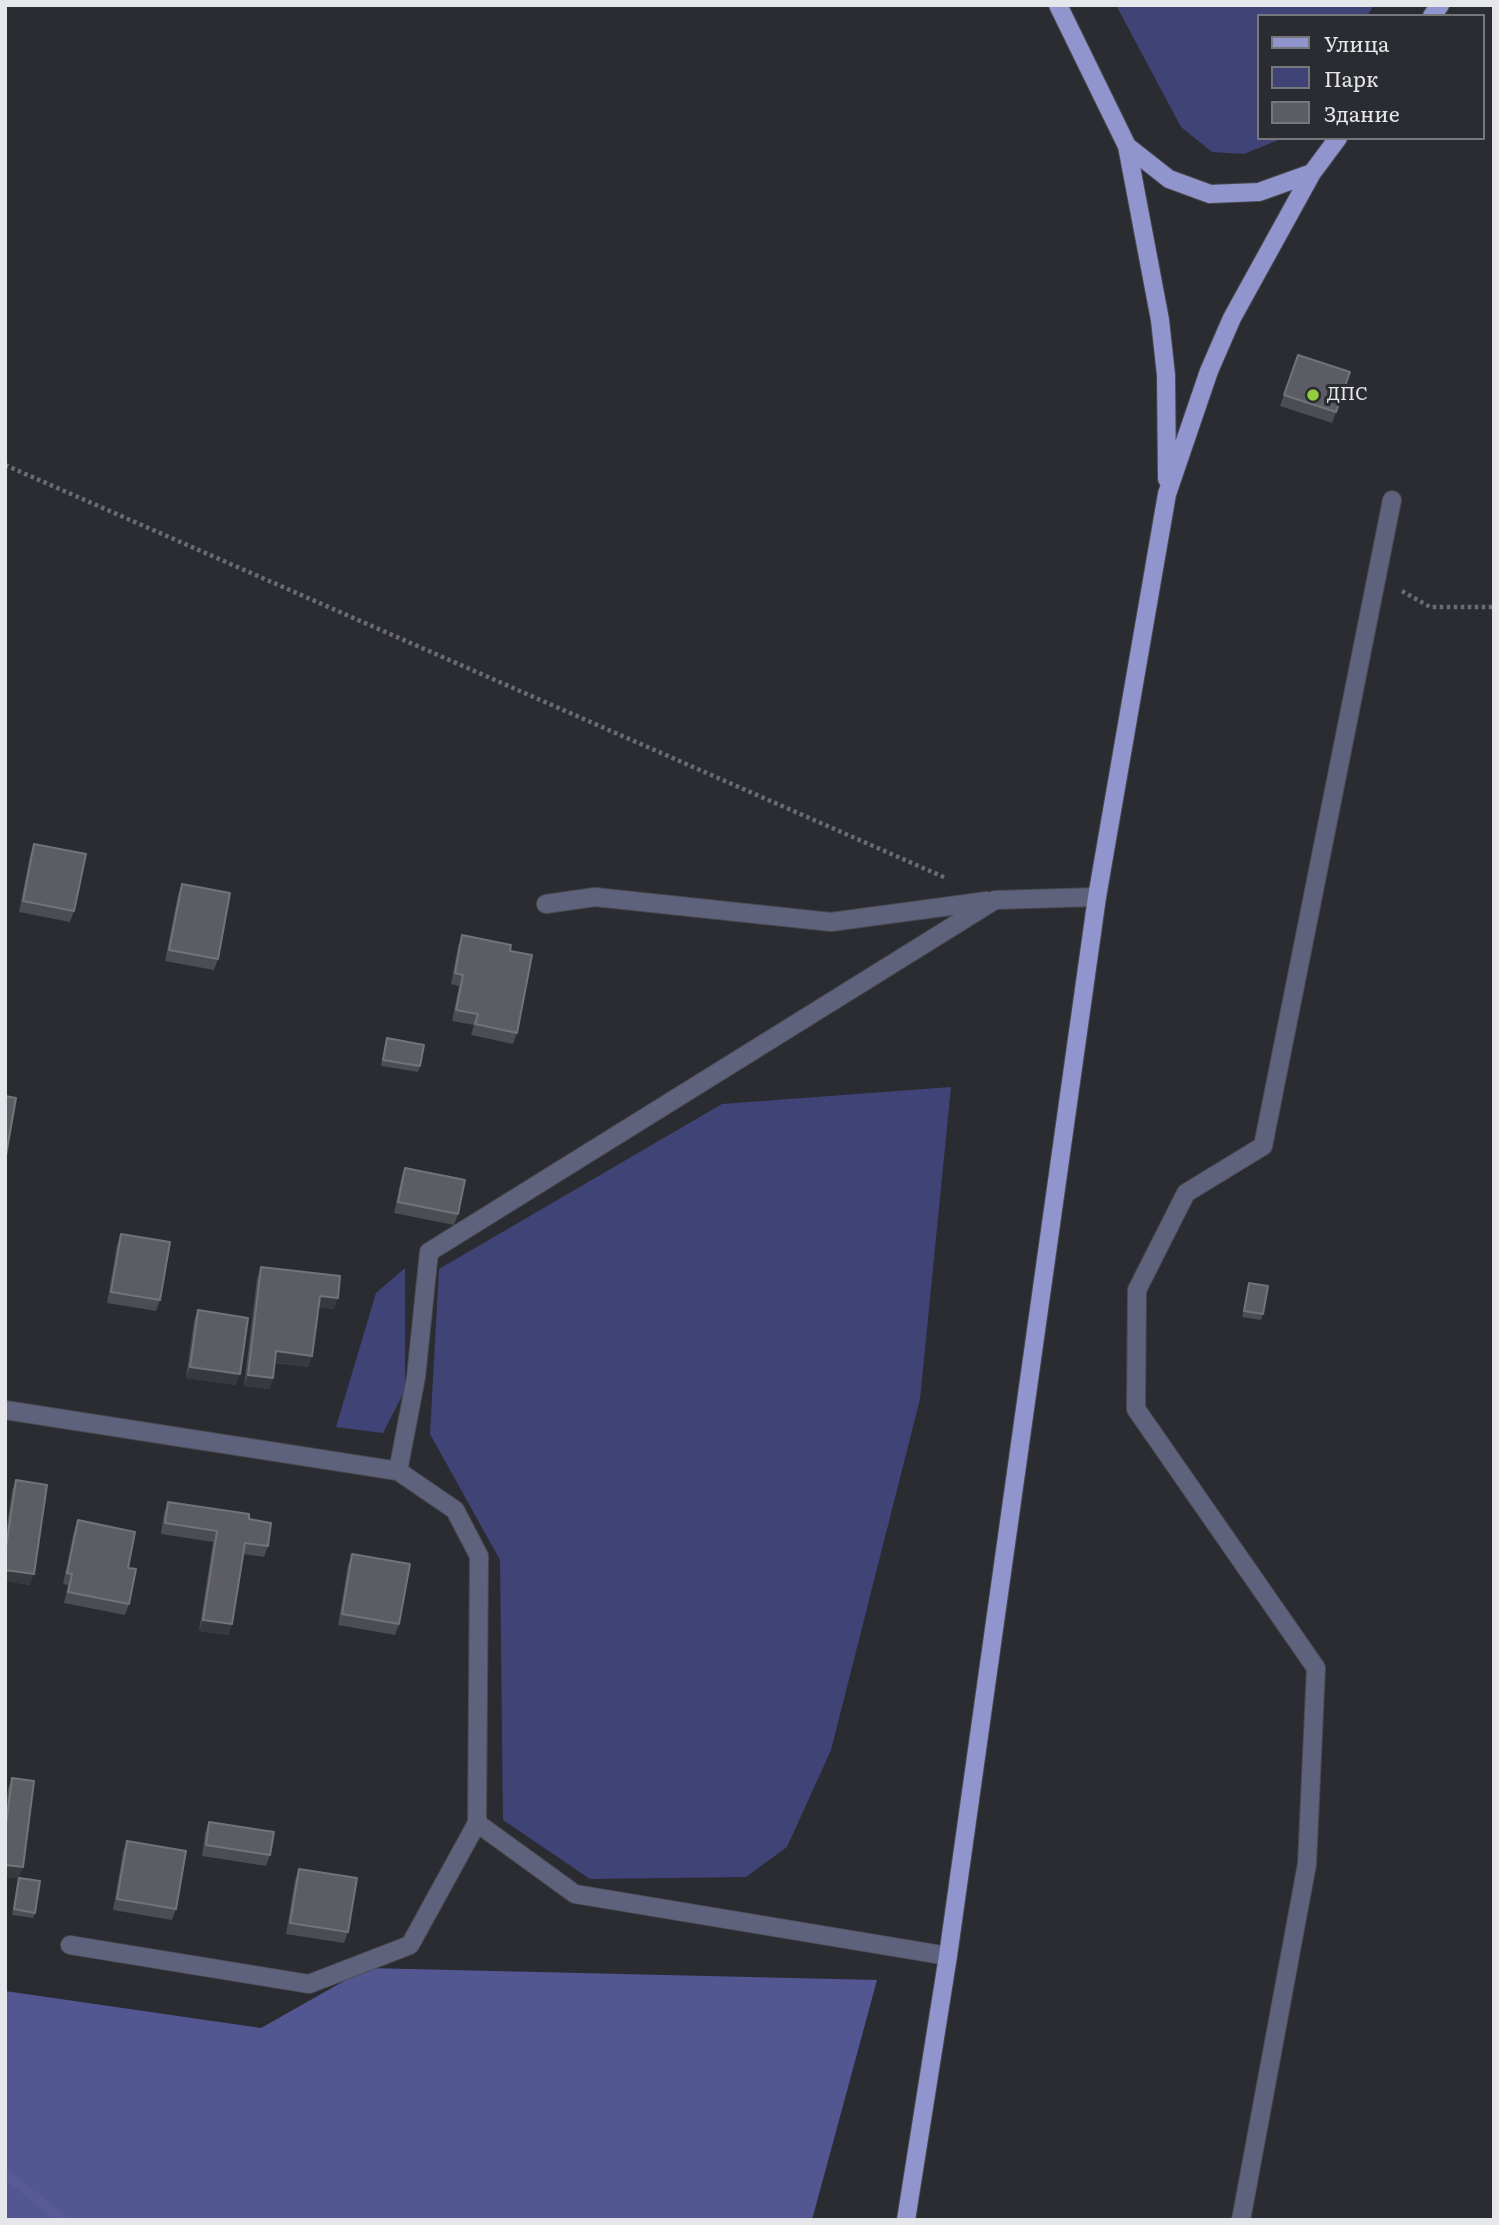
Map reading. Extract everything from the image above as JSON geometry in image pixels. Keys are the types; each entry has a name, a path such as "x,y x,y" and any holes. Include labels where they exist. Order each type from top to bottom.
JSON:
{"main road":[{"path":"1058,5 1127,146 1160,320 1165,364 1167,494"},
{"path":"906,2220 948,1956 1097,897 1167,494 1209,371 1232,318 1312,173 1337,140"},
{"path":"1127,146 1169,179 1210,194 1259,192 1312,173"}],"street":[{"path":"1241,2220 1307,1864 1316,1668 1136,1409 1137,1290 1186,1193 1263,1146 1392,500"},
{"path":"546,904 595,897 831,922 995,900 1097,897"},
{"path":"398,1471 416,1377 429,1252 995,900"},
{"path":"5,1410 398,1471 455,1510 478,1556 477,1823 410,1945 309,1984 70,1945"},
{"path":"477,1823 575,1894 948,1956"}],"path":[{"path":"5,465 995,900"},
{"path":"1377,577 1430,607 1494,607"}],"green space":[{"path":"1116,5 1374,5 1368,14 1258,14 1258,140 1278,140 1244,154 1212,152 1181,127"},
{"path":"951,1087 920,1399 831,1750 787,1847 746,1877 590,1879 503,1820 500,1560 430,1434 439,1269 722,1104"},
{"path":"405,1268 405,1390 383,1433 336,1427 376,1293"}],"shaded area":[{"path":"367,1968 877,1980 812,2220 5,2220 5,1991 261,2028"}],"building":[{"name":"ДПС","path":"1298,355 1350,372 1336,412 1284,395"},
{"path":"34,844 86,854 74,911 23,901"},
{"path":"182,884 230,893 218,959 169,950"},
{"path":"462,935 511,945 510,951 532,955 517,1033 475,1024 478,1014 456,1010 463,975 455,973"},
{"path":"387,1038 424,1045 420,1066 383,1060"},
{"path":"5,1096 16,1098 5,1161"},
{"path":"405,1168 465,1180 458,1214 398,1202"},
{"path":"121,1234 170,1242 160,1300 111,1292"},
{"path":"261,1267 340,1276 338,1298 320,1296 312,1356 276,1351 273,1378 248,1375"},
{"path":"1249,1283 1268,1286 1263,1314 1244,1311"},
{"path":"198,1310 248,1318 240,1374 190,1367"},
{"path":"16,1480 47,1485 34,1574 5,1570"},
{"path":"168,1502 249,1514 249,1519 271,1523 268,1546 245,1543 232,1624 203,1620 217,1531 165,1523"},
{"path":"78,1520 135,1532 128,1568 136,1569 129,1604 68,1592 72,1574 67,1573"},
{"path":"352,1554 410,1564 399,1624 342,1614"},
{"path":"12,1778 34,1781 23,1867 5,1865 5,1832"},
{"path":"209,1822 274,1832 270,1855 206,1845"},
{"path":"127,1841 186,1851 176,1909 117,1899"},
{"path":"299,1869 357,1878 348,1932 290,1923"},
{"path":"19,1878 40,1881 35,1913 14,1909"}],"waterway":[{"path":"5,2173 63,2220"}],"place":[{"name":"ДПС","path":"1313,395"}]}
